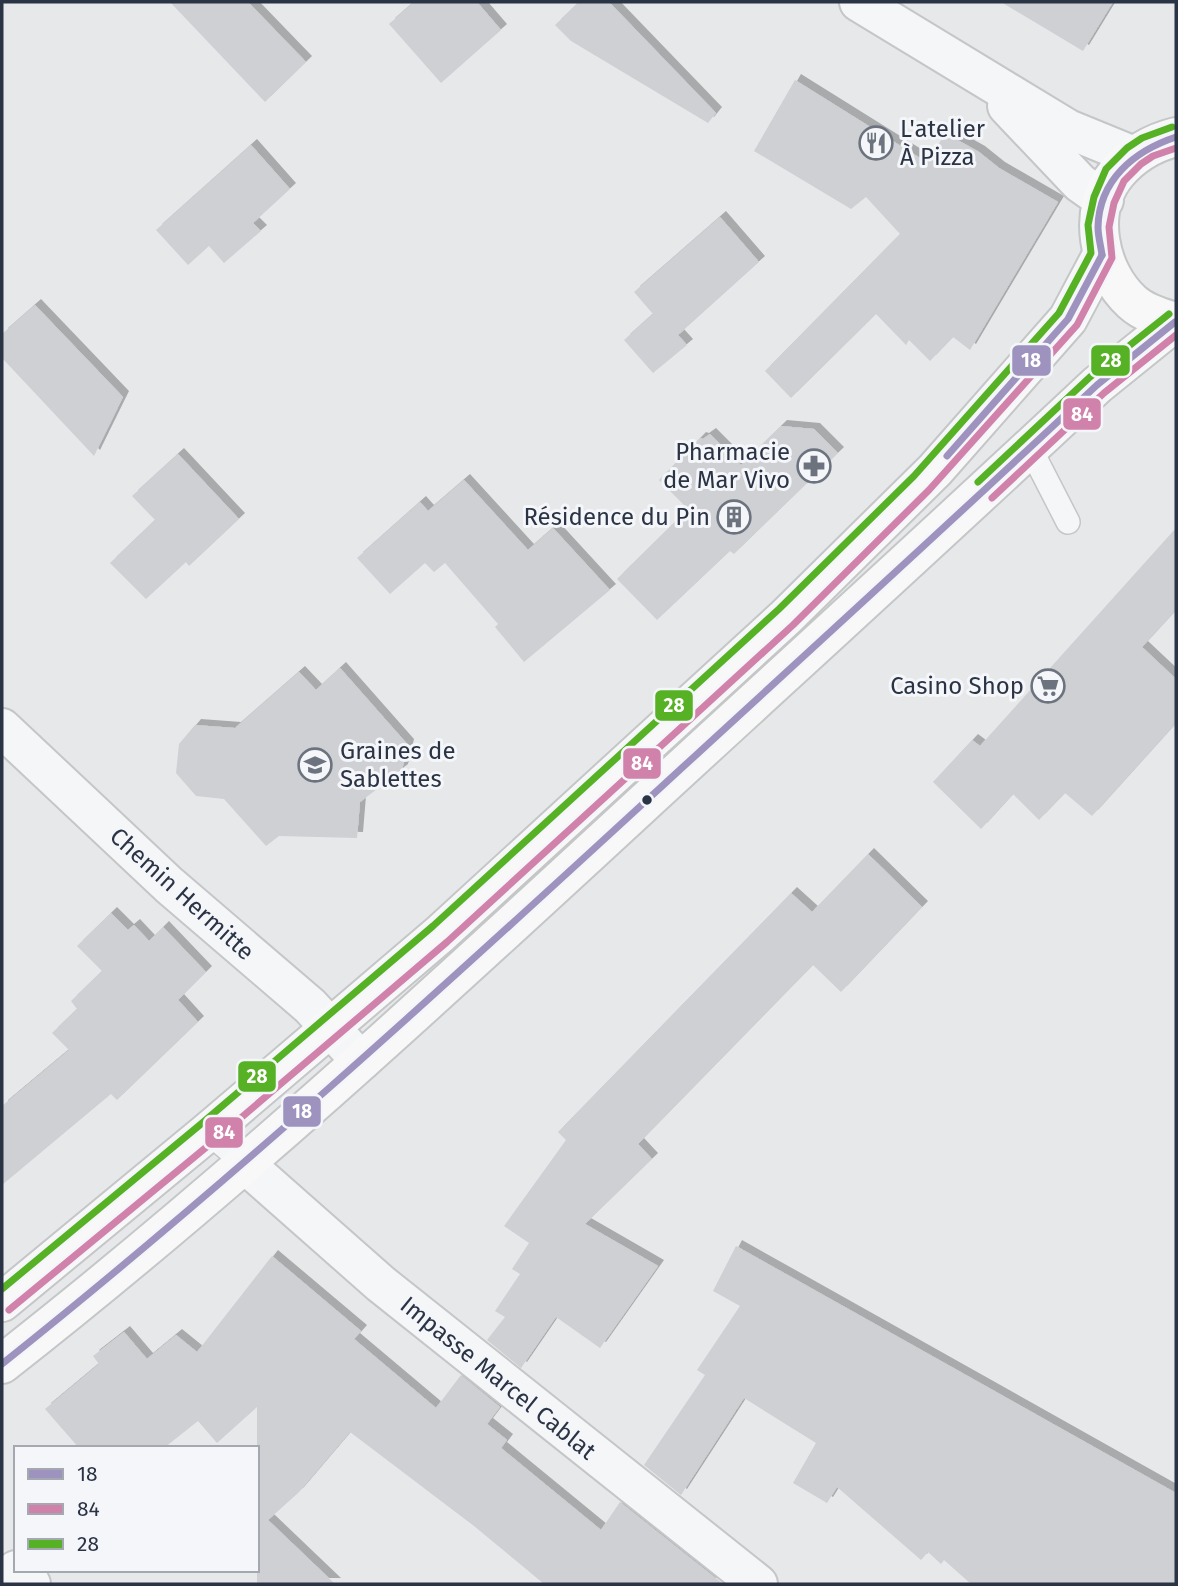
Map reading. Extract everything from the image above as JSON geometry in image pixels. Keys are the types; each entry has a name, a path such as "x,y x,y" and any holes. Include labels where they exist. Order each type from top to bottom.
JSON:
{"main road":[{"path":"1176,137 1148,147 1134,156 1115,175 1104,200 1098,226 1102,255 1113,279 1132,302 1150,313 1176,322"},
{"path":"2,1301 330,1030 440,934 786,617 935,470 1068,318 1102,255"},
{"path":"2,1364 245,1164 466,968 1097,385 1176,322"}],"street":[{"path":"859,2 1068,129 1134,156"},
{"path":"972,69 1055,159 1080,183 1104,200"},
{"path":"786,617 813,647"},
{"name":"Chemin Hermitte","path":"2,728 169,885 310,1006 360,1061"},
{"path":"440,934 466,968"},
{"name":"Impasse Marcel Cablat","path":"245,1164 382,1284 758,1584"},
{"path":"18,1572 31,1584"}],"lane":[{"path":"1030,448 1068,522"},
{"path":"208,1132 245,1164"}],"building":[{"path":"170,2 248,2 306,62 265,102"},
{"path":"414,2 477,2 501,30 441,83 389,24"},
{"path":"579,2 609,2 716,113 708,123 571,41 555,25"},
{"path":"1001,2 1113,2 1083,51"},
{"path":"795,80 928,163 945,133 1058,202 970,350 953,337 930,361 909,340 906,345 876,314 791,398 765,371 900,234 866,197 851,209 754,151"},
{"path":"251,145 290,189 253,223 261,231 224,263 209,246 188,265 156,230"},
{"path":"720,217 759,262 678,335 687,345 653,373 624,340 653,314 634,292"},
{"path":"35,305 123,397 94,456 2,358 2,334"},
{"name":"Résidence du Pin","path":"781,426 814,429 838,453 734,554 730,551 657,620 617,579 688,509 659,480 700,438 710,434 741,465"},
{"path":"178,454 239,519 189,566 186,562 146,599 110,563 155,520 132,496"},
{"path":"464,480 528,550 553,528 610,590 524,662 495,627 498,624 445,563 434,572 425,563 390,594 357,558 420,502 428,511"},
{"path":"1176,528 1176,610 1142,647 1176,679 1176,723 1092,816 1065,793 1039,820 1013,794 981,829 933,782 972,740 980,746"},
{"path":"340,668 408,745 402,770 360,802 357,838 279,836 266,846 224,799 196,796 176,773 179,744 195,725 235,728 299,672 316,690"},
{"path":"868,854 922,907 841,992 813,965 638,1144 652,1159 585,1224 658,1266 600,1348 556,1317 521,1368 487,1340 505,1317 495,1311 520,1274 512,1269 529,1243 504,1226 566,1140 558,1132 791,893 812,912"},
{"path":"111,913 128,930 134,925 149,941 163,927 206,972 178,1000 198,1022 117,1100 111,1094 2,1185 2,1106 69,1050 52,1033 77,1009 71,1001 102,971 77,946"},
{"path":"736,1246 1176,1493 1176,1584 971,1584 944,1560 941,1564 928,1552 921,1560 837,1487 827,1503 793,1483 816,1443 744,1398 681,1495 644,1465 705,1375 697,1370 740,1306 713,1291"},
{"path":"272,1256 361,1331 354,1339 436,1408 461,1375 500,1407 487,1424 507,1440 501,1448 601,1530 620,1502 723,1584 544,1584 474,1526 350,1432 298,1493 268,1520 335,1584 257,1584 257,1407 217,1443 198,1421 167,1446 77,1446 45,1409 99,1364 93,1356 124,1332 147,1359 176,1335 197,1352"}],"transit line":[{"name":"28","path":"2,1289 433,926 779,609 914,476 1059,313 1091,253 1088,225 1094,197 1106,169 1127,148 1142,138 1172,127"},
{"name":"18","path":"1102,255 1098,231 1100,210 1112,182 1133,159 1176,137"},
{"name":"84","path":"9,1310 215,1140 447,942 793,625 929,490 1077,325 1112,258 1109,227 1114,203 1124,181 1153,156 1176,148"},
{"name":"18","path":"947,456 1068,319 1102,255"},
{"name":"28","path":"978,482 1090,377 1169,314"},
{"name":"18","path":"2,1364 167,1228 409,1017 1097,385 1175,322"},
{"name":"84","path":"992,498 1104,393 1176,335"}],"place":[{"name":"L'atelier À Pizza","path":"876,143"},
{"name":"Pharmacie de Mar Vivo","path":"814,466"},
{"name":"Résidence du Pin","path":"734,517"},
{"name":"Casino Shop","path":"1048,686"},
{"name":"Graines de Sablettes","path":"315,765"}]}
